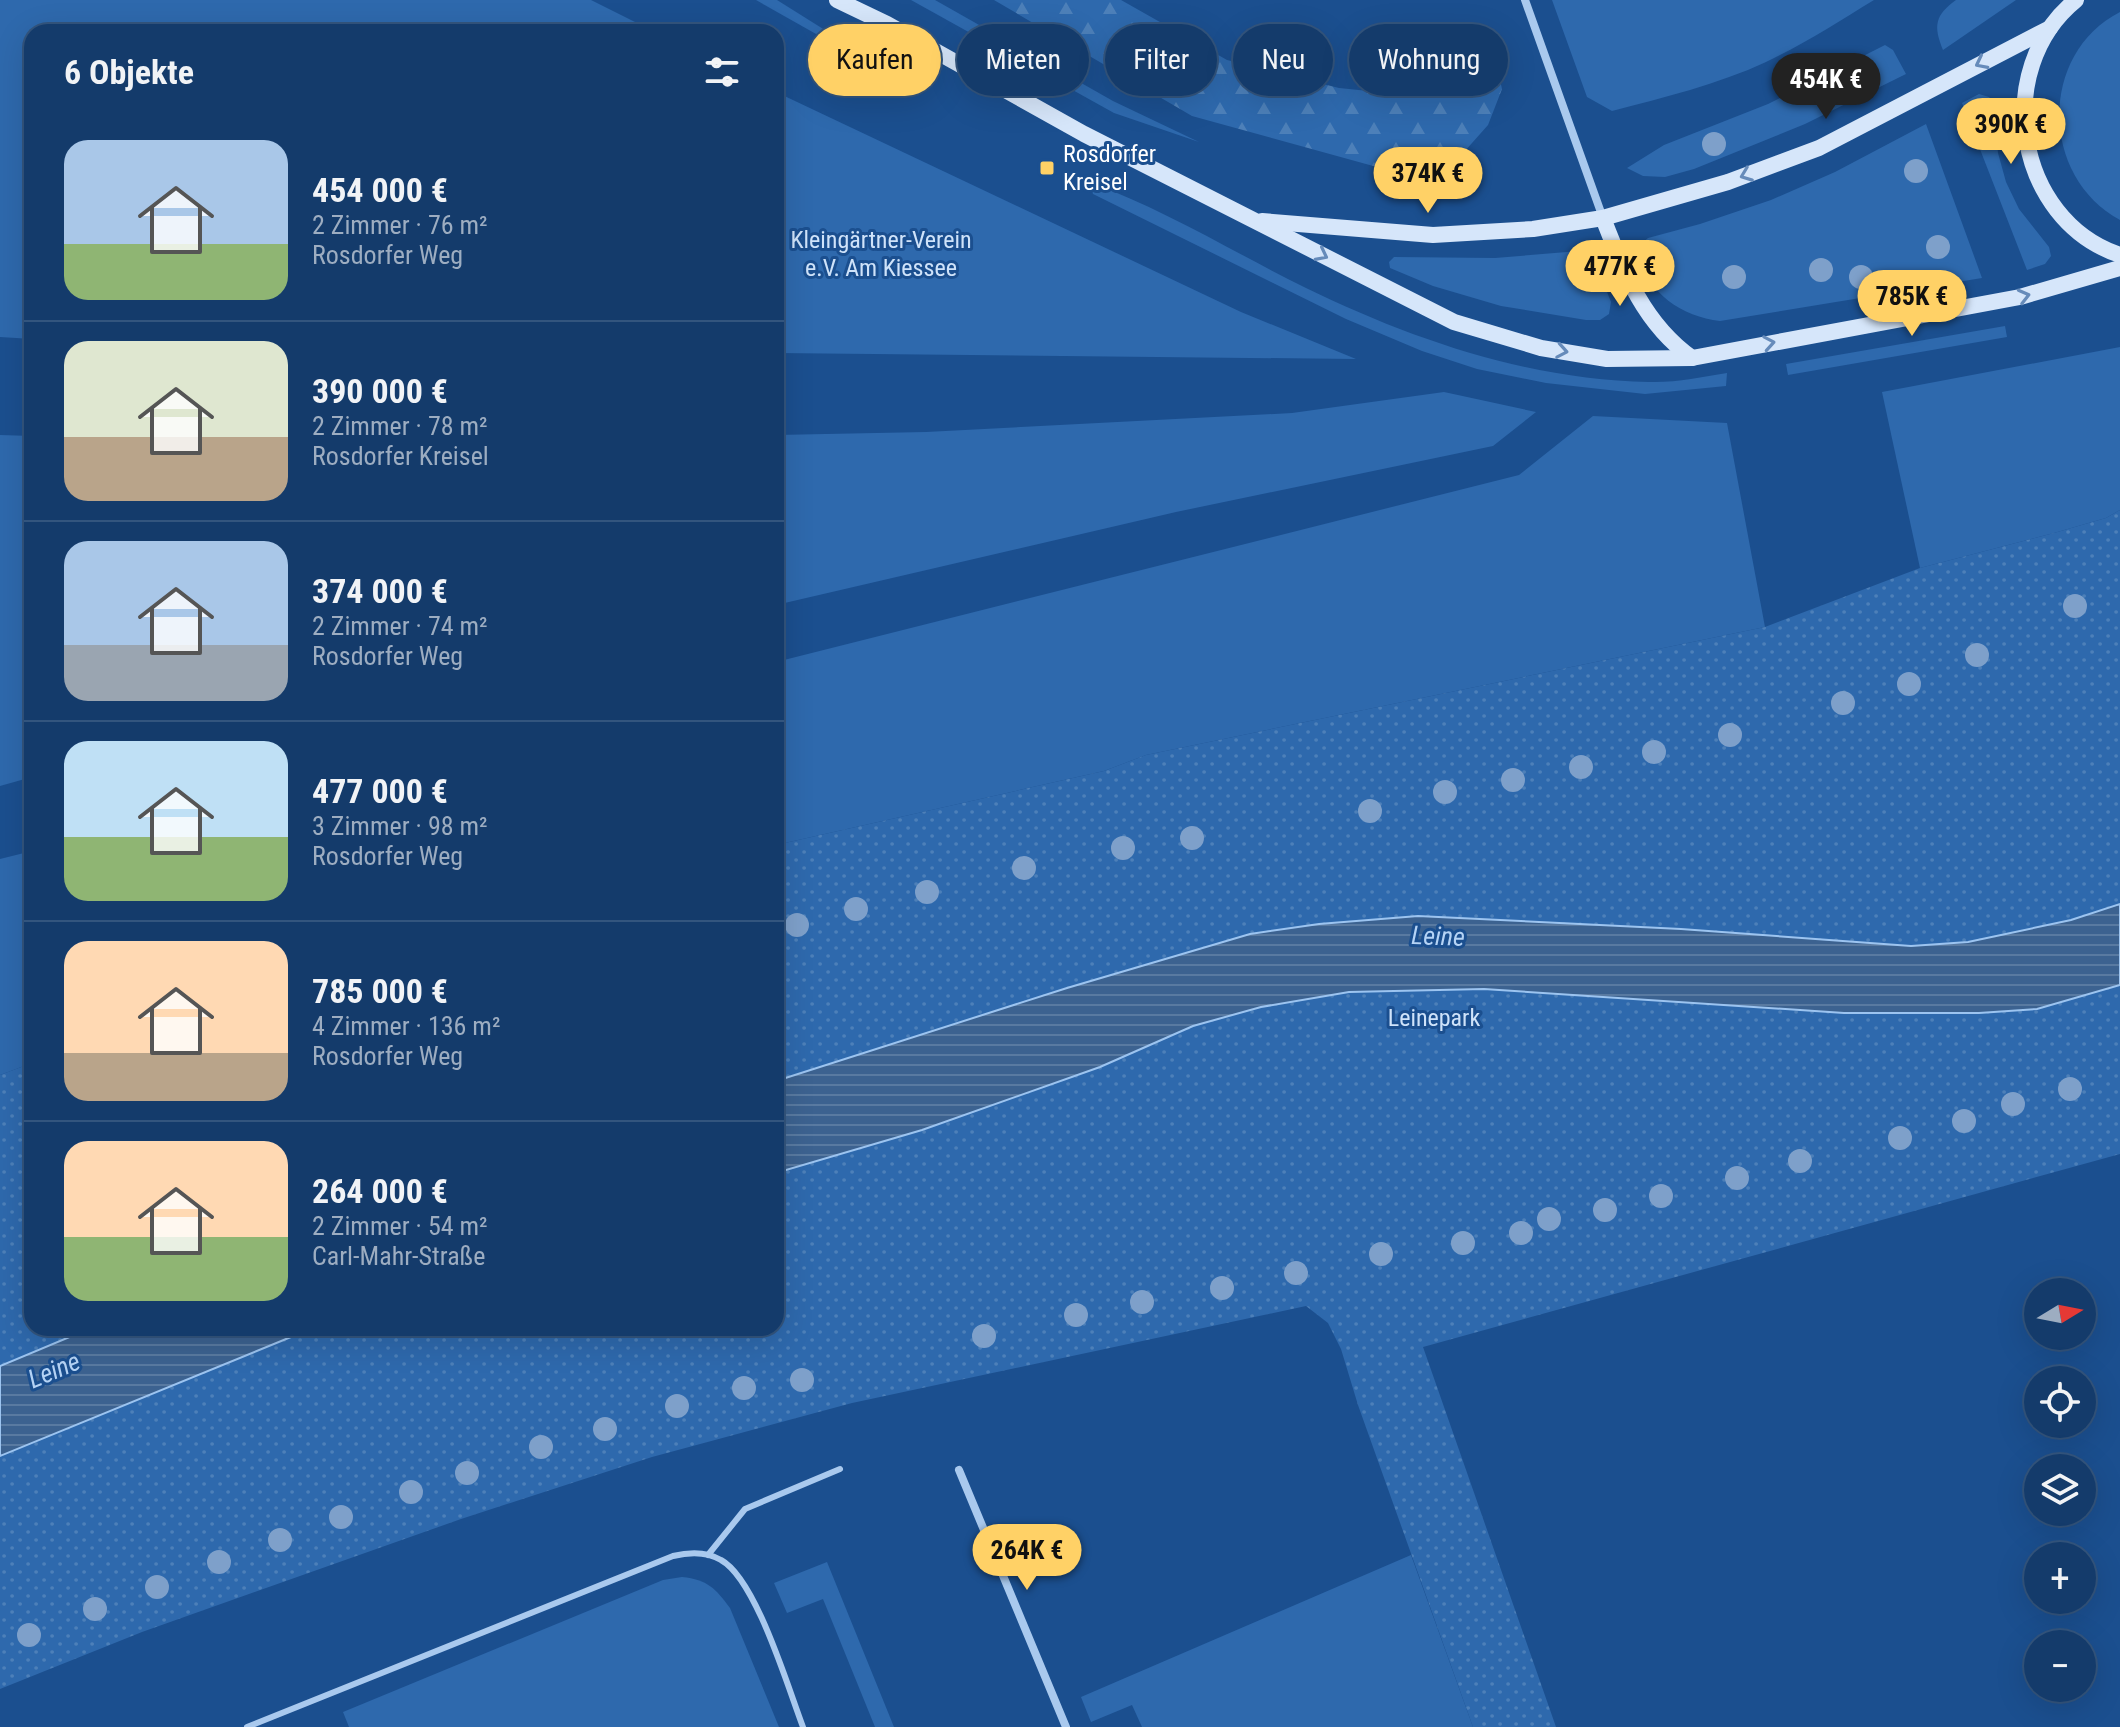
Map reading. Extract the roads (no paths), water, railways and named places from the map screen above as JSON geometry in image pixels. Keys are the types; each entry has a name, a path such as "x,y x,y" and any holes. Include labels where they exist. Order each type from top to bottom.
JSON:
{"main road":[{"path":"837,0 887,24 1084,134 1454,322 1541,348 1607,359 1692,358 2020,297 2120,268"},
{"path":"2076,0 2050,28 2036,54 2025,97 2025,141 2033,170 2047,196 2065,219 2087,239 2120,255"},
{"path":"1253,220 1433,235 1533,229 1603,218 1728,182 1819,148 2050,28"},
{"path":"1603,218 1627,280 1650,317 1671,343 1692,358"}],"street":[{"path":"1525,0 1603,218"},
{"path":"959,1470 1066,1727"}],"lane":[{"path":"708,1555 745,1509 840,1469"},
{"path":"247,1727 673,1556 690,1552 708,1555 732,1568 755,1604 803,1727"}],"water":[{"name":"Leine","path":"2120,904 2120,985 2037,1009 1979,1013 1844,1013 1484,989 1349,992 1261,1007 1193,1026 1100,1067 922,1130 784,1171 784,1078 1067,988 1250,934 1319,924 1418,916 1681,929 1911,946 1968,942 2071,920"},
{"name":"Leine","path":"72,1336 293,1336 0,1456 0,1366"}],"place":[{"name":"Rosdorfer Kreisel","path":"1047,168"}],"park label":[{"name":"Kleingärtner-Verein e.V. Am Kiessee","path":"881,254"},
{"name":"Leinepark","path":"1434,1018"}]}
